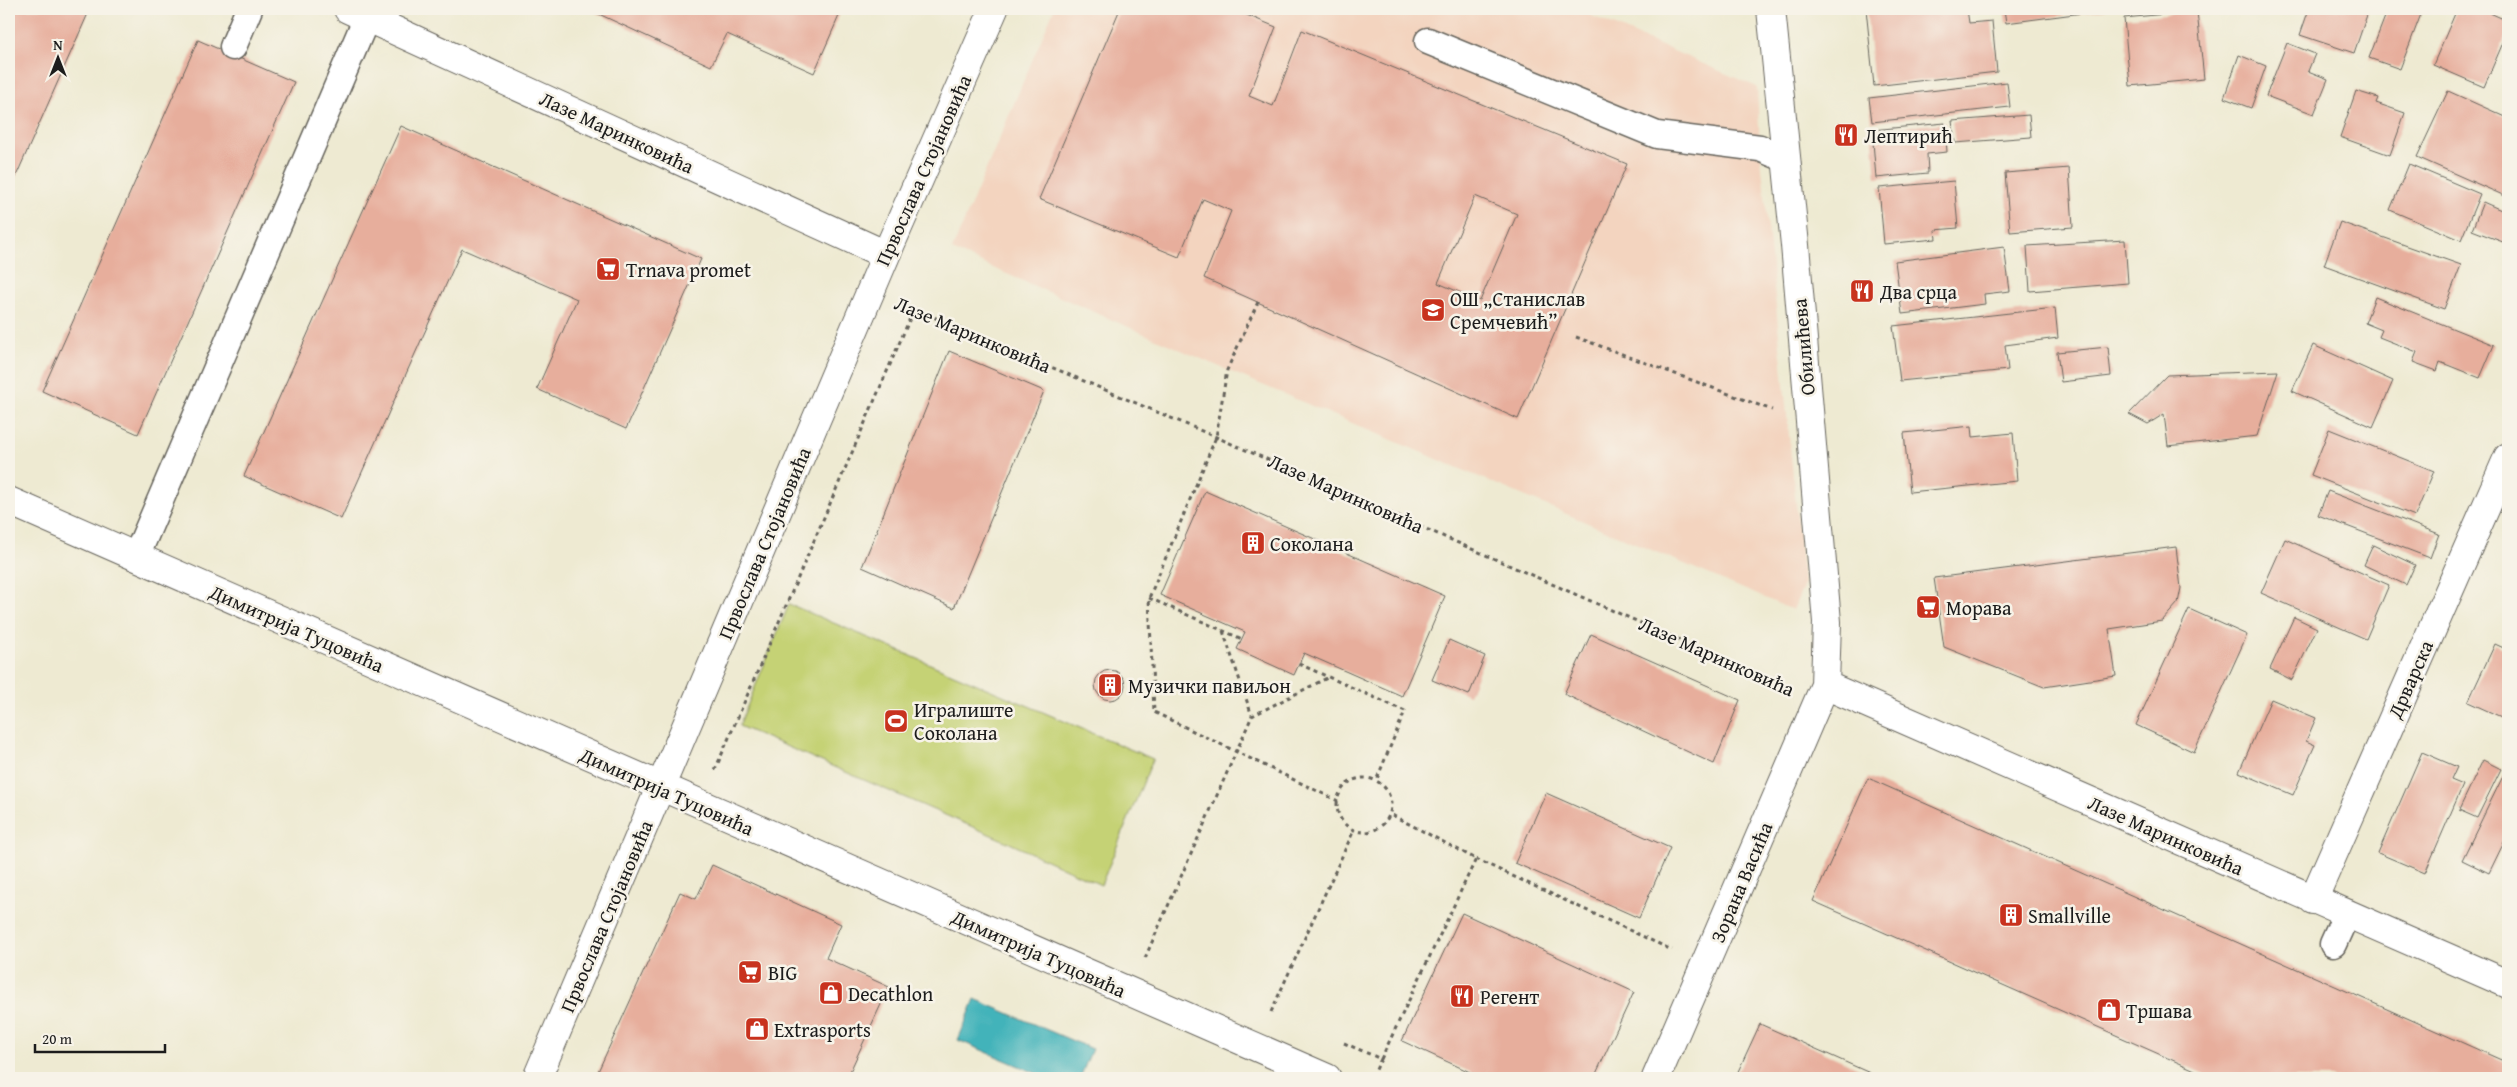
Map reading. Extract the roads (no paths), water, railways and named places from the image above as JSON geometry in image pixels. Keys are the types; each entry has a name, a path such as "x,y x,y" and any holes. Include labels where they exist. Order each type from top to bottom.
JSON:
{"street":[{"name":"Првослава Стојановића","path":"536,1078 661,788 870,290 994,9"},
{"name":"Обилићева","path":"1771,9 1827,622 1822,693"},
{"name":"Лазе Маринковића","path":"357,13 886,255"},
{"name":"Дрварска","path":"2313,900 2508,457"},
{"name":"Димитрија Туцовића","path":"9,501 703,807 1327,1078"},
{"name":"Лазе Маринковића","path":"1822,693 2347,913 2508,984"},
{"name":"Зорана Васића","path":"1656,1078 1822,693"}],"lane":[{"path":"233,47 249,9"},
{"path":"136,557 357,13"},
{"path":"1428,41 1657,135 1760,148 1786,159"},
{"path":"2333,944 2347,913"}],"water":[{"path":"975,999 1092,1049 1080,1078 1047,1078 958,1040"}],"place":[{"name":"Лептирић","path":"1846,135"},
{"name":"Trnava promet","path":"608,269"},
{"name":"Два срца","path":"1862,291"},
{"name":"ОШ „Станислав Сремчевић”","path":"1433,310"},
{"name":"Соколана","path":"1253,543"},
{"name":"Морава","path":"1928,607"},
{"name":"Музички павиљон","path":"1110,685"},
{"name":"Игралиште Соколана","path":"896,721"},
{"name":"Smallville","path":"2011,915"},
{"name":"BIG","path":"750,972"},
{"name":"Decathlon","path":"831,993"},
{"name":"Регент","path":"1462,996"},
{"name":"Тршава","path":"2109,1010"},
{"name":"Extrasports","path":"757,1029"}]}
